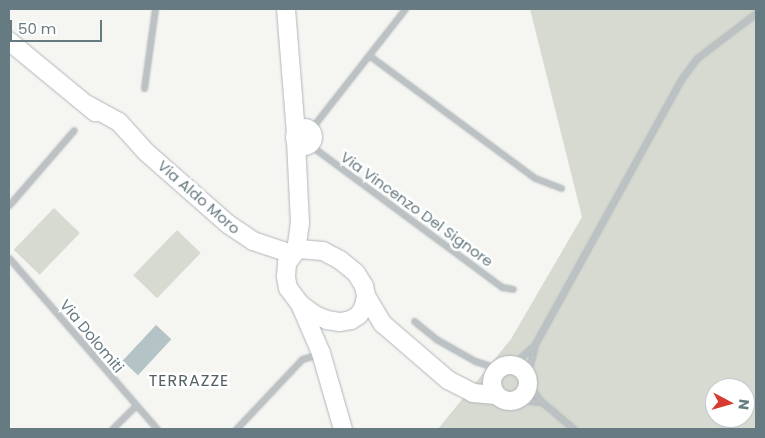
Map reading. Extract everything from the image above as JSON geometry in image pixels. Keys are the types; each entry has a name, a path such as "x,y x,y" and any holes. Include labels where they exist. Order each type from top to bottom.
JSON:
{"main road":[{"path":"286,9 296,112 304,137 298,170 300,223 294,252 287,263 286,277 288,288 300,304 321,353 343,429"},
{"name":"Via Aldo Moro","path":"9,41 88,104 119,122 146,152 228,224 253,242 286,277"},
{"path":"300,223 306,233 323,250 340,260 356,273 366,296 383,324 448,380 473,393 496,394"},
{"name":"Via Aldo Moro","path":"253,242 282,239 300,223"},
{"name":"Via Aldo Moro","path":"253,242 294,252"},
{"path":"294,252 302,249 323,250"},
{"path":"321,353 326,342 346,321 359,315 364,306 366,296"},
{"path":"300,304 314,315 346,321 383,324"},
{"path":"461,388 482,381 501,370 524,372 527,381 526,391 515,400 502,399 496,394 492,382 501,370"}],"street":[{"path":"144,88 155,9"},
{"path":"304,137 370,56 405,9"},
{"path":"573,429 542,402 527,381 536,344 682,78 697,58 756,13"},
{"path":"370,56 535,178 561,188"},
{"path":"9,205 74,130"},
{"name":"Via Vincenzo Del Signore","path":"304,137 502,287 512,289"},
{"name":"Via Dolomiti","path":"9,258 156,429"},
{"path":"414,321 436,339 467,356 501,370 536,344"},
{"path":"236,429 302,359 321,353"},
{"path":"515,400 542,402"},
{"path":"112,429 135,406"}],"shaded area":[{"path":"530,9 756,9 756,429 438,429 511,339 582,217"},
{"path":"54,208 80,233 40,275 14,250"},
{"path":"177,230 201,253 157,298 133,275"},
{"path":"156,325 171,339 138,375 123,361"}],"district":[{"name":"TERRAZZE","path":"189,381"}]}
